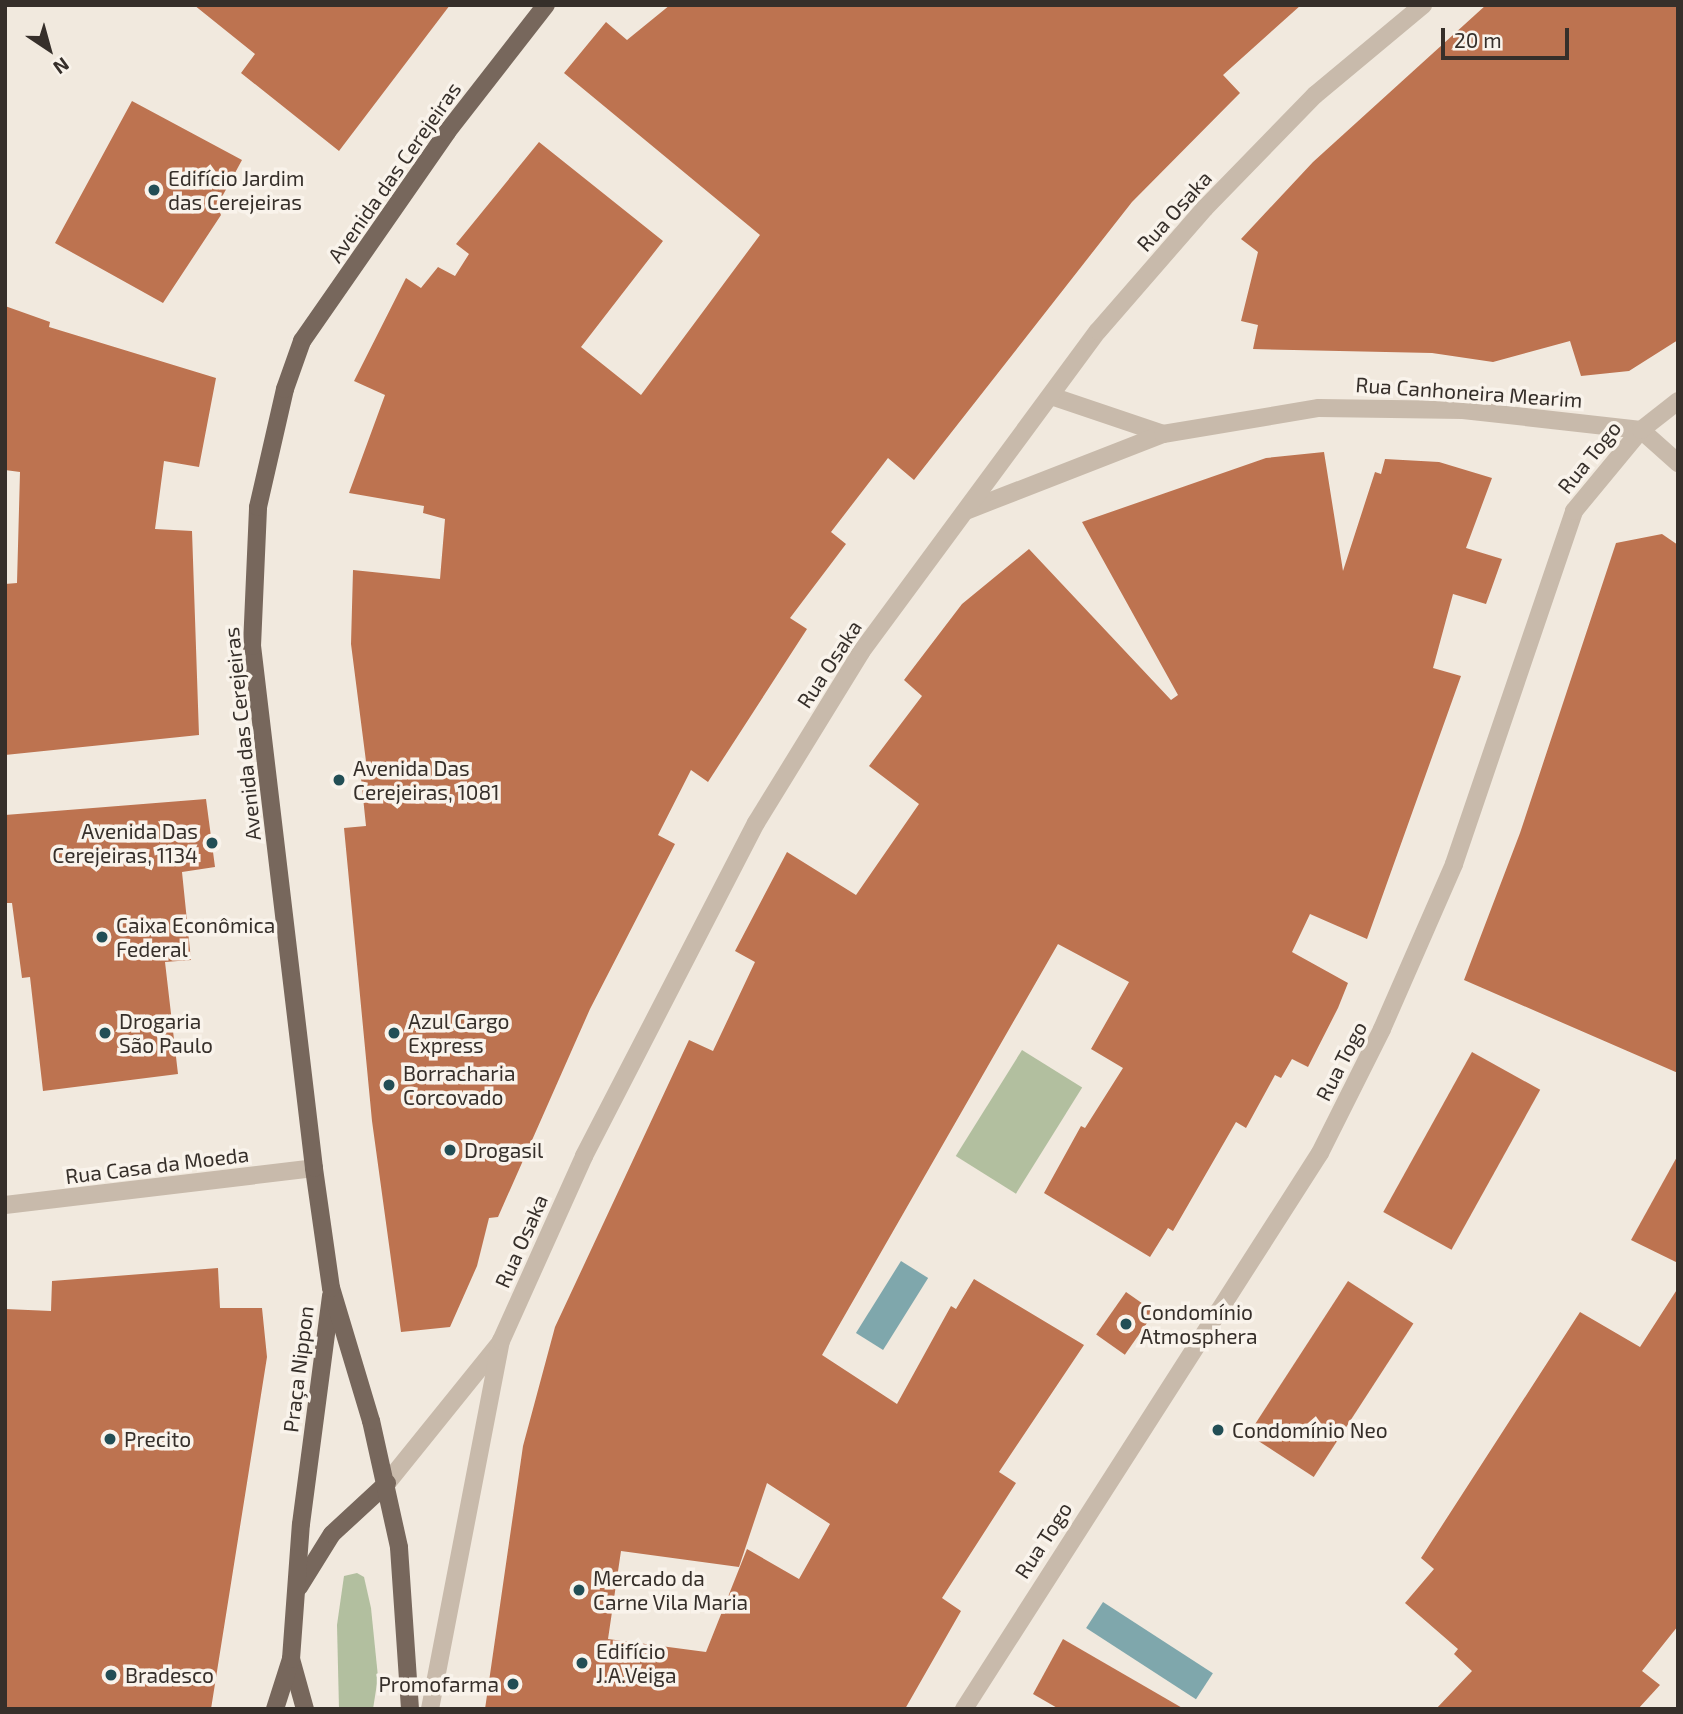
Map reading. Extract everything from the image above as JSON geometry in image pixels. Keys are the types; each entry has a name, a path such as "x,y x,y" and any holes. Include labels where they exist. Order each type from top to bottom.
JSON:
{"main road":[{"name":"Avenida das Cerejeiras","path":"331,1288 314,1168 252,646 258,507 285,389 302,341 447,132 546,5"},
{"name":"Praça Nippon","path":"331,1288 387,1483 406,1610 410,1709"},
{"name":"Praça Nippon","path":"275,1709 291,1659 296,1593 331,1288"},
{"path":"296,1593 332,1534 387,1483"},
{"name":"Praça Nippon","path":"291,1659 305,1709"}],"street":[{"name":"Rua Osaka","path":"430,1709 501,1341 584,1156 755,823 861,652 1098,331 1205,208 1315,95 1423,5"},
{"name":"Rua Canhoneira Mearim","path":"1051,396 1163,434"},
{"name":"Rua Togo","path":"964,1709 1320,1153 1388,1017 1454,864 1574,510 1641,430 1678,401"},
{"name":"Rua Canhoneira Mearim","path":"968,510 1163,434 1366,405 1641,430"},
{"path":"1641,430 1678,463"},
{"name":"Rua Casa da Moeda","path":"5,1205 314,1168"},
{"path":"387,1483 501,1341"}],"green space":[{"path":"1022,1050 1082,1088 1016,1194 956,1156"},
{"path":"357,1573 364,1577 371,1608 378,1677 373,1709 339,1709 337,1625 344,1576"}],"water":[{"path":"901,1261 928,1278 883,1350 856,1333"},
{"path":"1103,1602 1213,1673 1196,1699 1086,1628"}],"building":[{"path":"194,5 450,5 339,151 241,73 255,54"},
{"path":"670,5 1301,5 1223,75 1240,93 1132,202 914,480 888,458 831,532 846,544 790,618 807,629 708,782 691,770 658,835 675,844 590,1009 498,1217 489,1218 477,1266 450,1327 401,1332 372,1121 344,828 366,826 361,778 368,777 351,644 353,570 440,579 445,519 423,513 424,506 349,493 385,395 354,381 406,278 421,288 438,267 455,276 469,254 456,244 539,142 663,241 581,347 641,395 760,235 564,73 606,22 627,40"},
{"path":"1486,5 1678,5 1678,340 1629,371 1581,376 1570,341 1493,362 1432,353 1253,349 1258,325 1241,321 1258,252 1241,239 1313,162"},
{"name":"Edifício Jardim das Cerejeiras","path":"132,101 242,160 217,206 221,215 163,303 55,243"},
{"path":"5,306 50,322 49,327 216,378 199,467 164,461 155,529 192,531 199,735 5,755 5,584 17,583 20,472 5,470"},
{"path":"1324,452 1343,571 1375,472 1381,474 1385,459 1439,462 1492,478 1466,548 1502,559 1486,604 1453,594 1433,668 1461,676 1367,939 1310,914 1292,952 1348,983 1308,1067 1292,1059 1281,1078 1275,1075 1246,1128 1236,1122 1173,1231 1168,1228 1150,1257 1044,1193 1081,1126 1085,1128 1123,1068 1091,1049 1129,982 1058,944 822,1355 897,1404 951,1306 956,1309 974,1279 1084,1345 999,1472 1016,1483 942,1598 961,1611 905,1709 485,1709 523,1446 555,1327 689,1040 713,1051 755,962 735,951 787,852 856,895 919,804 869,766 922,696 904,680 962,604 1029,549 1171,700 1178,695 1082,522 1266,458","holes":["767,1483 830,1524 799,1579 747,1549 706,1652 608,1639 621,1551 739,1567"]},
{"path":"1662,534 1678,545 1678,1073 1464,980 1520,833 1616,543"},
{"path":"206,799 215,867 182,872 191,960 165,962 178,1074 43,1091 30,977 22,978 12,903 5,903 5,815"},
{"path":"1472,1052 1540,1090 1452,1250 1383,1212"},
{"path":"1678,1155 1678,1263 1631,1240"},
{"path":"218,1268 220,1308 262,1308 267,1357 211,1709 5,1709 5,1309 51,1311 52,1281"},
{"path":"1348,1281 1413,1323 1314,1477 1248,1434"},
{"path":"1678,1288 1678,1626 1642,1671 1660,1685 1638,1709 1436,1709 1472,1671 1454,1654 1458,1649 1405,1603 1434,1569 1421,1558 1580,1312 1640,1347"},
{"name":"Condomínio Atmosphera","path":"1126,1292 1155,1312 1125,1355 1096,1335"},
{"path":"1063,1639 1184,1709 1059,1709 1033,1694"}],"place":[{"name":"Edifício Jardim das Cerejeiras","path":"154,190"},
{"name":"Avenida Das Cerejeiras, 1081","path":"339,780"},
{"name":"Avenida Das Cerejeiras, 1134","path":"212,843"},
{"name":"Caixa Econômica Federal","path":"102,937"},
{"name":"Drogaria São Paulo","path":"105,1033"},
{"name":"Azul Cargo Express","path":"394,1033"},
{"name":"Borracharia Corcovado","path":"389,1085"},
{"name":"Drogasil","path":"450,1150"},
{"name":"Condomínio Atmosphera","path":"1126,1324"},
{"name":"Condomínio Neo","path":"1218,1430"},
{"name":"Precito","path":"110,1439"},
{"name":"Mercado da Carne Vila Maria","path":"579,1590"},
{"name":"Edifício J.A.Veiga","path":"582,1663"},
{"name":"Bradesco","path":"111,1675"},
{"name":"Promofarma","path":"513,1684"}]}
